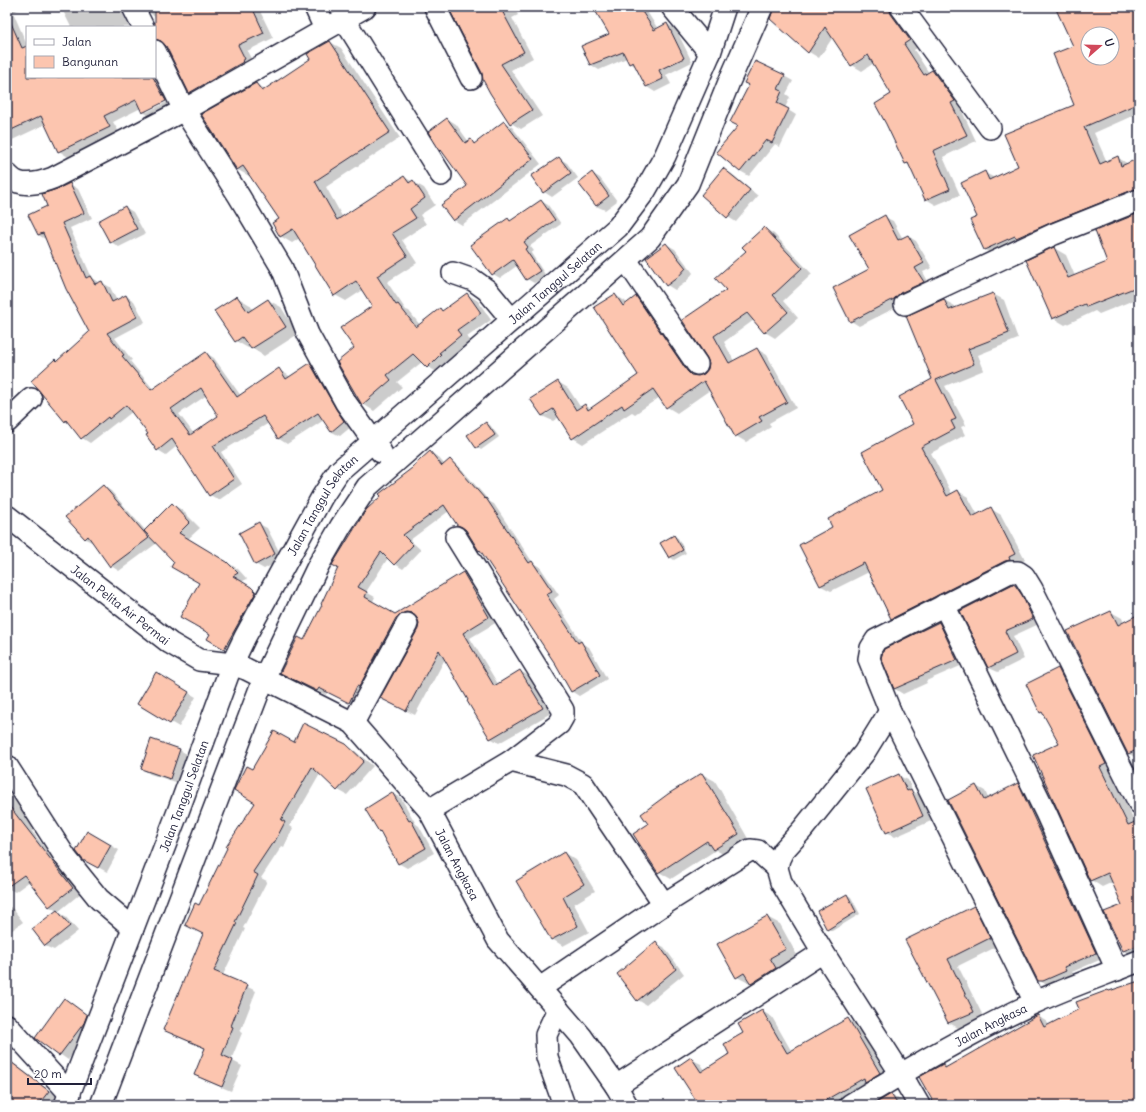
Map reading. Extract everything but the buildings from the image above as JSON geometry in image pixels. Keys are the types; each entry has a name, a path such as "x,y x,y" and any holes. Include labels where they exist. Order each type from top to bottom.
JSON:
{"street":[{"path":"134,7 143,26"},
{"path":"315,7 325,29"},
{"path":"7,174 17,182 40,182 53,178 184,110 365,7"},
{"path":"436,7 471,78"},
{"path":"672,7 710,53"},
{"name":"Jalan Tanggul Selatan","path":"101,1105 155,963 250,671 245,637 322,497 339,471 372,440 618,227 645,191 665,156 710,53 725,7"},
{"name":"Jalan Tanggul Selatan","path":"67,1099 179,809 250,671 319,564 341,526 367,487 650,238 688,184 729,82 762,7"},
{"path":"901,7 990,128"},
{"path":"344,18 441,174"},
{"path":"156,53 184,110 239,196 282,268 308,334 346,403 391,466"},
{"path":"905,304 1054,234 1139,200"},
{"path":"626,260 697,364"},
{"path":"453,273 473,280 487,290 512,320"},
{"path":"7,422 31,399"},
{"name":"Jalan Pelita Air Permai","path":"7,516 179,649 199,660 250,671"},
{"path":"429,810 512,761 559,724 563,717 563,710 456,537"},
{"path":"1035,1002 890,711 869,658 871,648 876,640 1010,572 1018,572 1024,576 1032,589 1139,803"},
{"path":"944,605 1046,813 1117,970"},
{"path":"352,723 407,624"},
{"name":"Jalan Angkasa","path":"250,671 352,723 429,810 498,940 580,1036 616,1086 627,1105"},
{"path":"890,711 864,753 802,830 783,851 777,868 781,882 919,1105"},
{"path":"512,761 566,775 583,784 664,904"},
{"path":"7,766 66,858 129,938 155,963"},
{"path":"540,988 664,904 750,850 758,851 777,868"},
{"path":"616,1086 823,952"},
{"name":"Jalan Angkasa","path":"850,1105 901,1074 1035,1002 1139,961"},
{"path":"558,1009 546,1035 547,1057 564,1105"},
{"path":"8,1028 67,1099"}]}
